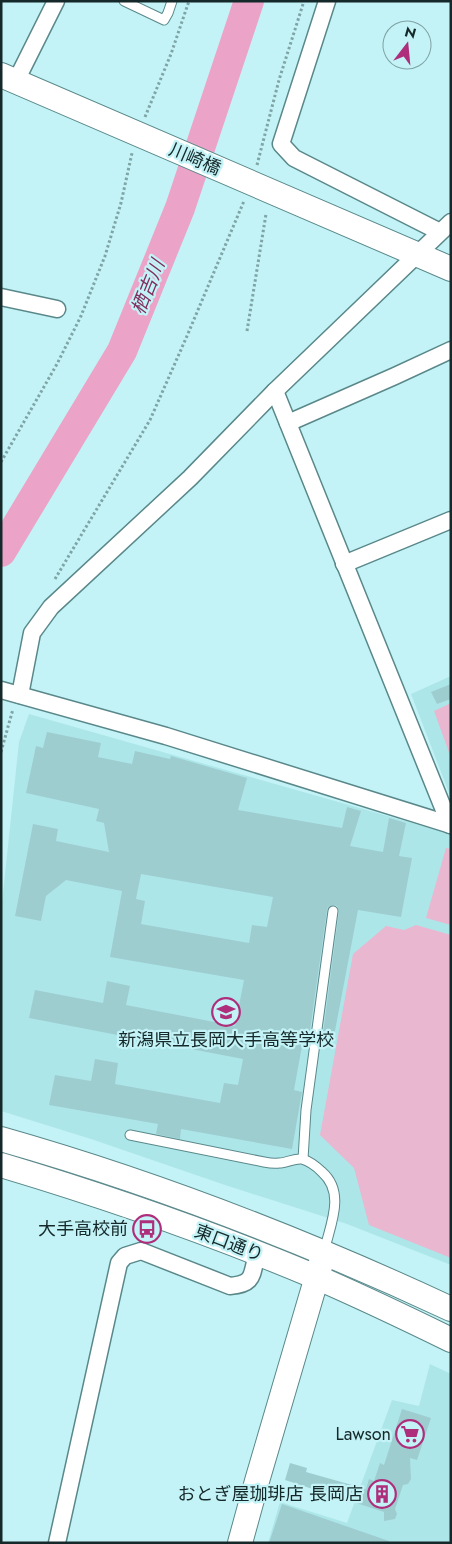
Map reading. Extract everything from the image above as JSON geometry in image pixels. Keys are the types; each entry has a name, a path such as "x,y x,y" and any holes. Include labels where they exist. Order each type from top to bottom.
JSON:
{"street":[{"path":"8,78 56,1"},
{"path":"327,1 281,144 294,158 445,227 275,391 190,478 52,607 32,632 11,696 166,736 450,825"},
{"name":"川崎橋","path":"8,78 451,269"},
{"path":"1,297 57,309"},
{"path":"288,423 451,350"},
{"path":"275,391 450,825"},
{"path":"344,564 451,520"},
{"name":"東口通り","path":"1,1139 87,1164 194,1201 324,1252 451,1309"},
{"name":"東口通り","path":"1,1165 90,1193 256,1254 317,1278 451,1340"},
{"path":"57,1543 119,1263 125,1256 141,1251 230,1286 242,1285 250,1280 256,1254"},
{"path":"240,1543 256,1481 324,1252"}],"lane":[{"path":"124,1 164,20 172,1"},
{"path":"303,1159 306,1110 333,911"},
{"path":"130,1135 264,1162 279,1164 303,1159 315,1166 325,1174 333,1188 336,1199 324,1252"}],"path":[{"path":"1,462 57,364 81,316 106,256 141,134 189,1"},
{"path":"51,587 150,420 187,336 249,182 304,1"},
{"path":"247,331 266,214"},
{"path":"1,752 11,696"}],"shaded area":[{"path":"451,676 451,798 411,694"},
{"path":"451,703 451,758 434,711"},
{"name":"新潟県立長岡大手高等学校","path":"29,714 451,834 451,1265 347,1224 1,1111 1,912 19,742"},
{"path":"446,848 451,849 451,925 426,918"},
{"path":"416,925 451,935 451,1258 369,1225 354,1168 320,1135 353,954 386,926 404,930"},
{"path":"430,1364 451,1374 451,1543 268,1543 280,1502 347,1523 392,1400 419,1406"}],"building":[{"path":"451,684 451,699 437,704 431,692"},
{"path":"47,732 101,743 98,757 132,764 135,751 170,759 171,756 247,778 238,810 342,828 347,807 361,811 350,846 383,852 389,818 406,823 399,856 412,858 401,917 358,910 334,1036 323,1033 339,911 337,906 328,907 310,1031 305,1029 294,1090 302,1092 292,1149 181,1129 180,1139 156,1134 158,1124 49,1105 55,1075 91,1081 95,1059 118,1063 115,1084 220,1103 224,1083 238,1085 243,1059 29,1018 35,990 103,1003 107,981 130,986 126,1005 235,1026 244,980 110,957 122,891 66,880 46,896 41,921 15,916 33,824 58,829 56,841 109,852 104,823 96,821 99,809 26,793 36,746 43,748","holes":["141,874 273,897 267,927 252,925 249,943 141,924 145,901 136,899"]},
{"path":"402,1409 431,1418 417,1460 410,1458 411,1479 408,1484 403,1485 395,1509 397,1514 395,1519 384,1521 384,1512 285,1480 290,1463 307,1468 306,1472 366,1489 369,1479 374,1481 380,1463 384,1465"},
{"path":"282,1504 389,1541 389,1543 269,1543"}],"waterway":[{"name":"栖吉川","path":"1,552 122,351 180,208 249,1"}],"place":[{"name":"新潟県立長岡大手高等学校","path":"226,1012"},
{"name":"大手高校前","path":"147,1229"},
{"name":"Lawson","path":"410,1434"},
{"name":"おとぎ屋珈琲店 長岡店","path":"382,1494"}]}
